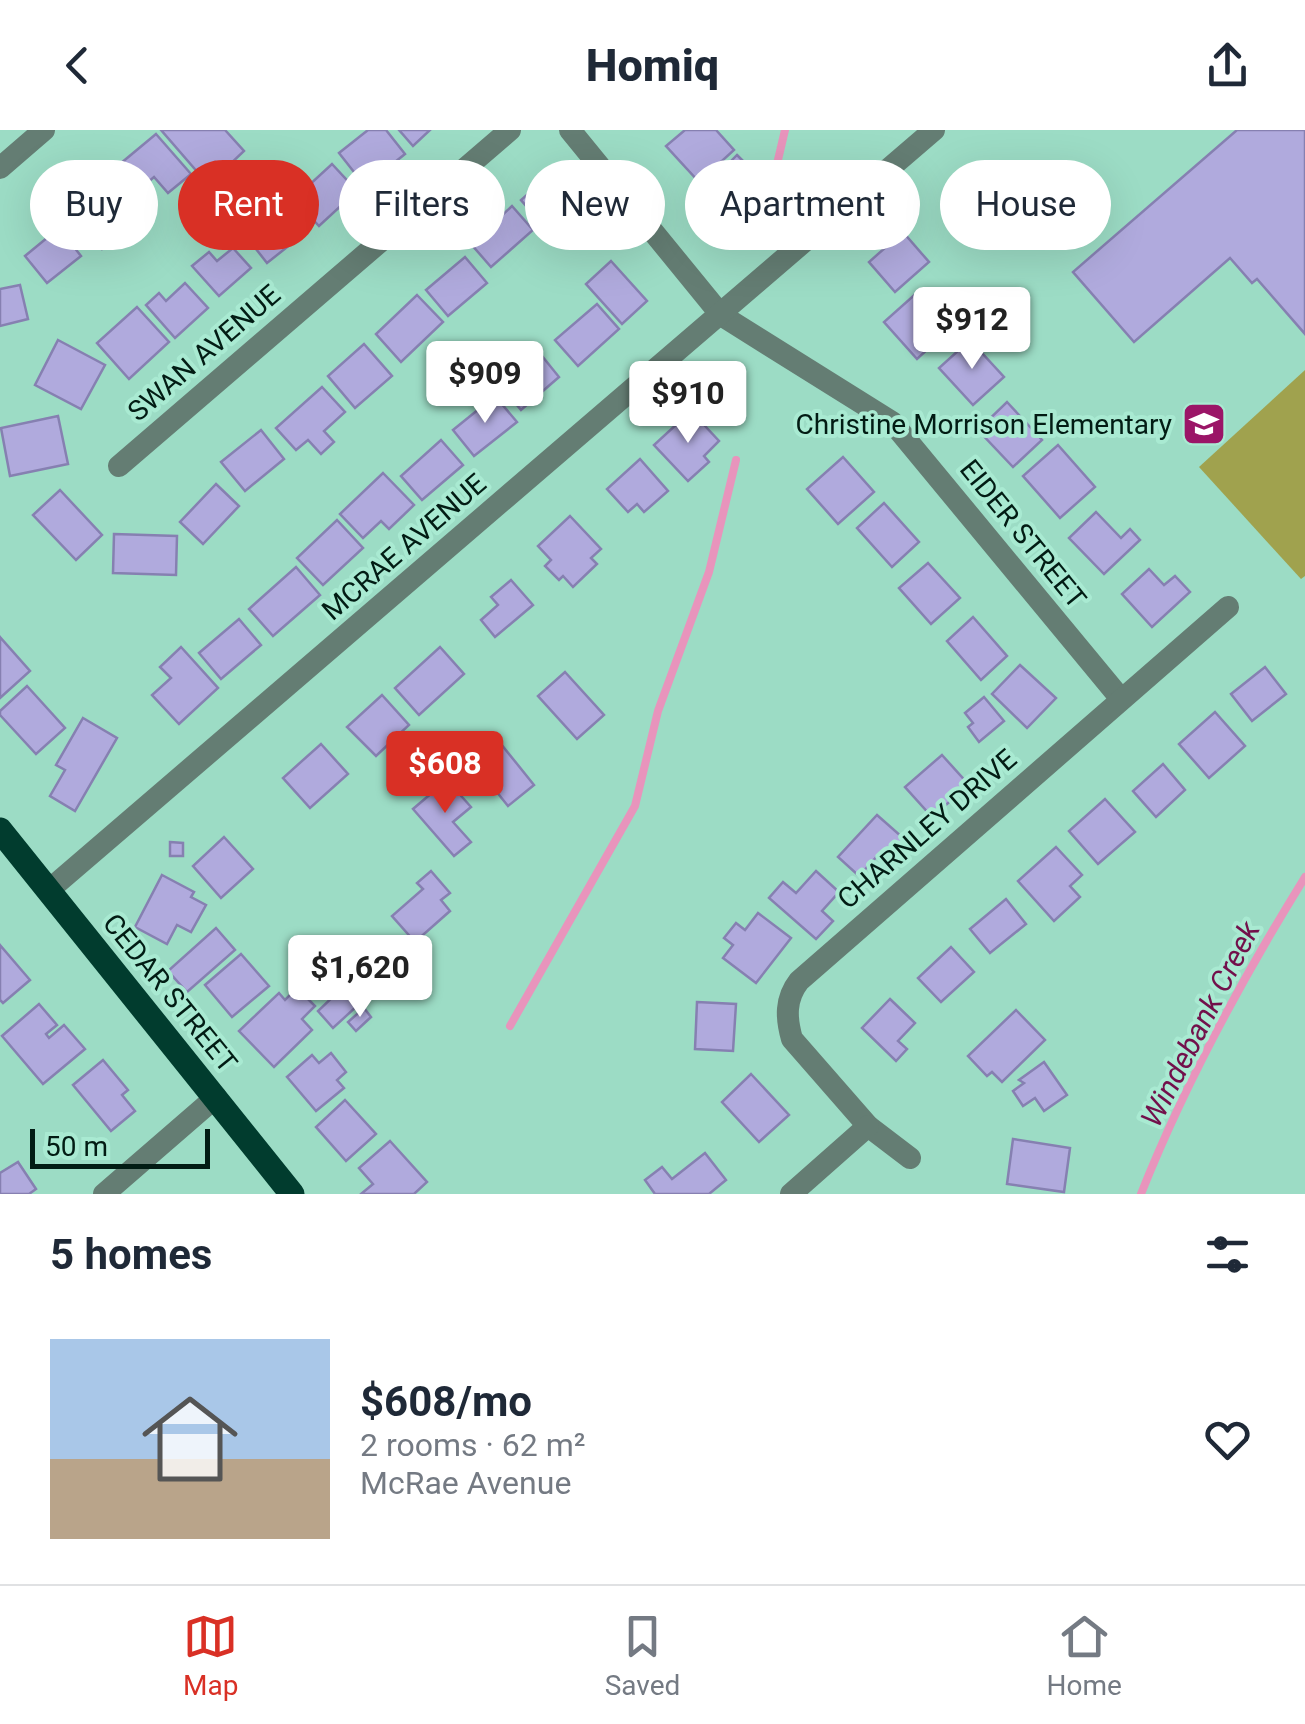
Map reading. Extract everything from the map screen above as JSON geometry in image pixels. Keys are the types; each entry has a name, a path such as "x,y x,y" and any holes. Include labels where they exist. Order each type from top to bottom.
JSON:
{"main road":[{"name":"CEDAR STREET","path":"0,830 292,1194"}],"street":[{"path":"0,168 44,130"},
{"name":"SWAN AVENUE","path":"119,466 510,130"},
{"name":"EIDER STREET","path":"570,130 721,315 892,422 1121,699"},
{"name":"MCRAE AVENUE","path":"48,890 934,130"},
{"name":"CHARNLEY DRIVE","path":"910,1158 868,1126 792,1039 788,1024 790,992 1228,607"},
{"path":"104,1194 216,1097"},
{"path":"791,1194 868,1126"}],"shaded area":[{"path":"1305,370 1305,576 1301,579 1199,467"}],"building":[{"path":"161,130 225,130 244,151 235,160 187,160"},
{"path":"368,130 386,130 405,154 398,160 345,160 339,153"},
{"path":"399,130 430,130 413,146"},
{"path":"685,130 716,130 734,150 723,160 685,160 685,167 666,146"},
{"path":"1237,130 1305,130 1305,334 1257,279 1252,283 1230,258 1134,342 1073,272 1098,250 1111,250 1111,239"},
{"path":"156,134 179,160 178,185 168,193 158,182 158,160 125,160"},
{"path":"332,164 339,172 339,208 319,226 319,176"},
{"path":"512,206 525,221 525,237 491,267 476,250 505,250 505,212"},
{"path":"32,250 76,250 81,256 47,283 25,256"},
{"path":"235,250 251,268 219,296 192,266 209,252 217,261"},
{"path":"257,250 283,250 267,263"},
{"path":"883,250 919,250 929,262 895,292 869,262"},
{"path":"465,257 487,283 448,316 426,290"},
{"path":"611,261 647,301 622,324 586,284"},
{"path":"185,283 208,308 175,338 146,305 159,293 166,301"},
{"path":"20,285 28,319 0,326 0,289"},
{"path":"920,290 953,326 917,359 884,322"},
{"path":"417,295 443,322 401,362 376,334"},
{"path":"597,304 619,329 578,366 555,340"},
{"path":"137,307 169,342 129,379 97,343"},
{"path":"58,340 105,365 81,409 35,385"},
{"path":"970,340 1004,377 973,405 939,368"},
{"path":"364,344 392,376 355,408 328,376"},
{"path":"538,351 559,377 521,410 492,375 508,361 516,370"},
{"path":"322,387 345,412 324,431 334,442 321,454 308,440 296,450 276,428"},
{"path":"495,396 517,422 474,456 453,430"},
{"path":"1007,402 1042,440 1013,467 978,430"},
{"path":"691,411 719,441 704,456 709,462 688,481 654,445"},
{"path":"58,416 68,464 10,476 1,428"},
{"path":"261,430 284,459 245,491 221,462"},
{"path":"441,440 463,465 422,500 401,476"},
{"path":"1058,445 1095,487 1060,518 1023,476"},
{"path":"843,457 874,492 838,524 807,489"},
{"path":"640,459 668,491 644,512 637,504 628,512 607,489"},
{"path":"383,473 414,505 389,529 381,521 363,538 340,514"},
{"path":"216,484 239,506 203,544 180,522"},
{"path":"60,490 102,535 76,560 33,515"},
{"path":"884,503 919,542 892,567 857,528"},
{"path":"1096,512 1121,538 1130,529 1140,540 1104,574 1069,538"},
{"path":"570,516 601,549 591,558 597,564 573,587 545,566 551,560 538,546"},
{"path":"337,520 363,548 323,585 297,558"},
{"path":"114,534 177,536 176,575 113,573"},
{"path":"928,563 960,598 931,624 899,588"},
{"path":"296,567 320,595 273,636 249,609"},
{"path":"1149,569 1164,585 1175,576 1190,592 1152,627 1122,594"},
{"path":"511,580 533,605 495,637 481,620 498,605 491,597"},
{"path":"973,617 1007,656 981,680 947,641"},
{"path":"239,619 261,645 221,679 199,653"},
{"path":"0,637 30,671 0,698"},
{"path":"181,647 218,688 179,724 152,695 171,678 160,667"},
{"path":"440,647 464,674 419,715 395,688"},
{"path":"1020,665 1056,698 1027,728 992,694"},
{"path":"1265,667 1286,694 1252,721 1231,694"},
{"path":"565,672 604,715 577,739 538,696"},
{"path":"27,686 65,728 36,754 0,715"},
{"path":"382,695 409,725 376,756 347,727"},
{"path":"984,697 1004,721 979,742 968,727 973,723 965,713"},
{"path":"1215,712 1245,746 1209,778 1179,744"},
{"path":"83,718 117,738 75,811 50,796 65,770 56,765"},
{"path":"493,734 534,785 508,806 467,755"},
{"path":"321,744 348,774 310,808 283,778"},
{"path":"942,755 969,785 932,817 905,787"},
{"path":"1163,764 1185,790 1156,817 1133,791"},
{"path":"447,780 471,807 453,822 471,842 454,856 413,809"},
{"path":"1105,799 1135,832 1098,864 1069,831"},
{"path":"877,815 910,844 892,864 880,853 859,876 838,857"},
{"path":"224,837 253,869 221,898 193,866"},
{"path":"170,842 183,843 183,856 170,856"},
{"path":"1056,847 1082,875 1070,886 1080,897 1054,921 1018,881"},
{"path":"431,871 450,893 441,900 450,911 415,942 392,916 423,889 417,883"},
{"path":"816,871 839,892 822,911 833,921 816,939 769,898 783,882 796,893"},
{"path":"162,875 194,892 191,897 206,905 191,932 177,925 167,944 135,927"},
{"path":"1006,899 1026,924 990,953 970,929"},
{"path":"758,913 791,938 756,983 723,958 733,945 724,938 736,923 745,930"},
{"path":"216,928 235,950 187,992 168,971"},
{"path":"344,938 374,970 360,983 370,994 333,1028 318,1011 338,992 314,967"},
{"path":"0,945 30,980 3,1003 0,1000"},
{"path":"951,947 974,972 941,1002 918,978"},
{"path":"241,954 269,986 232,1017 205,985"},
{"path":"297,988 315,1006 302,1019 312,1030 274,1067 239,1031 279,993 285,1000"},
{"path":"890,999 915,1023 898,1041 907,1049 896,1061 862,1028"},
{"path":"697,1002 736,1004 733,1051 695,1049"},
{"path":"39,1004 57,1025 46,1034 49,1038 64,1025 85,1049 43,1084 2,1036"},
{"path":"364,1008 371,1017 356,1031 348,1022"},
{"path":"1016,1010 1045,1040 1002,1082 992,1072 987,1076 968,1056"},
{"path":"331,1053 346,1072 337,1080 344,1088 316,1111 287,1077 312,1055 319,1063"},
{"path":"103,1060 128,1090 122,1095 135,1111 111,1131 73,1085"},
{"path":"1044,1062 1067,1095 1044,1111 1035,1098 1023,1106 1013,1091 1024,1083 1019,1080"},
{"path":"751,1074 789,1115 759,1142 722,1102"},
{"path":"345,1100 376,1134 346,1161 316,1127"},
{"path":"1013,1139 1070,1148 1064,1192 1007,1184"},
{"path":"390,1141 427,1182 414,1194 361,1194 373,1184 359,1168"},
{"path":"705,1153 726,1180 709,1194 655,1194 645,1180 662,1167 672,1179"},
{"path":"18,1162 36,1189 29,1194 0,1194 0,1173"}],"waterway":[{"path":"778,160 785,130"},
{"path":"510,1026 635,806 658,711 709,572 736,460"},
{"name":"Windebank Creek","path":"1141,1194 1216,1032 1305,877"}],"place":[{"name":"Christine Morrison Elementary","path":"1204,424"}]}
